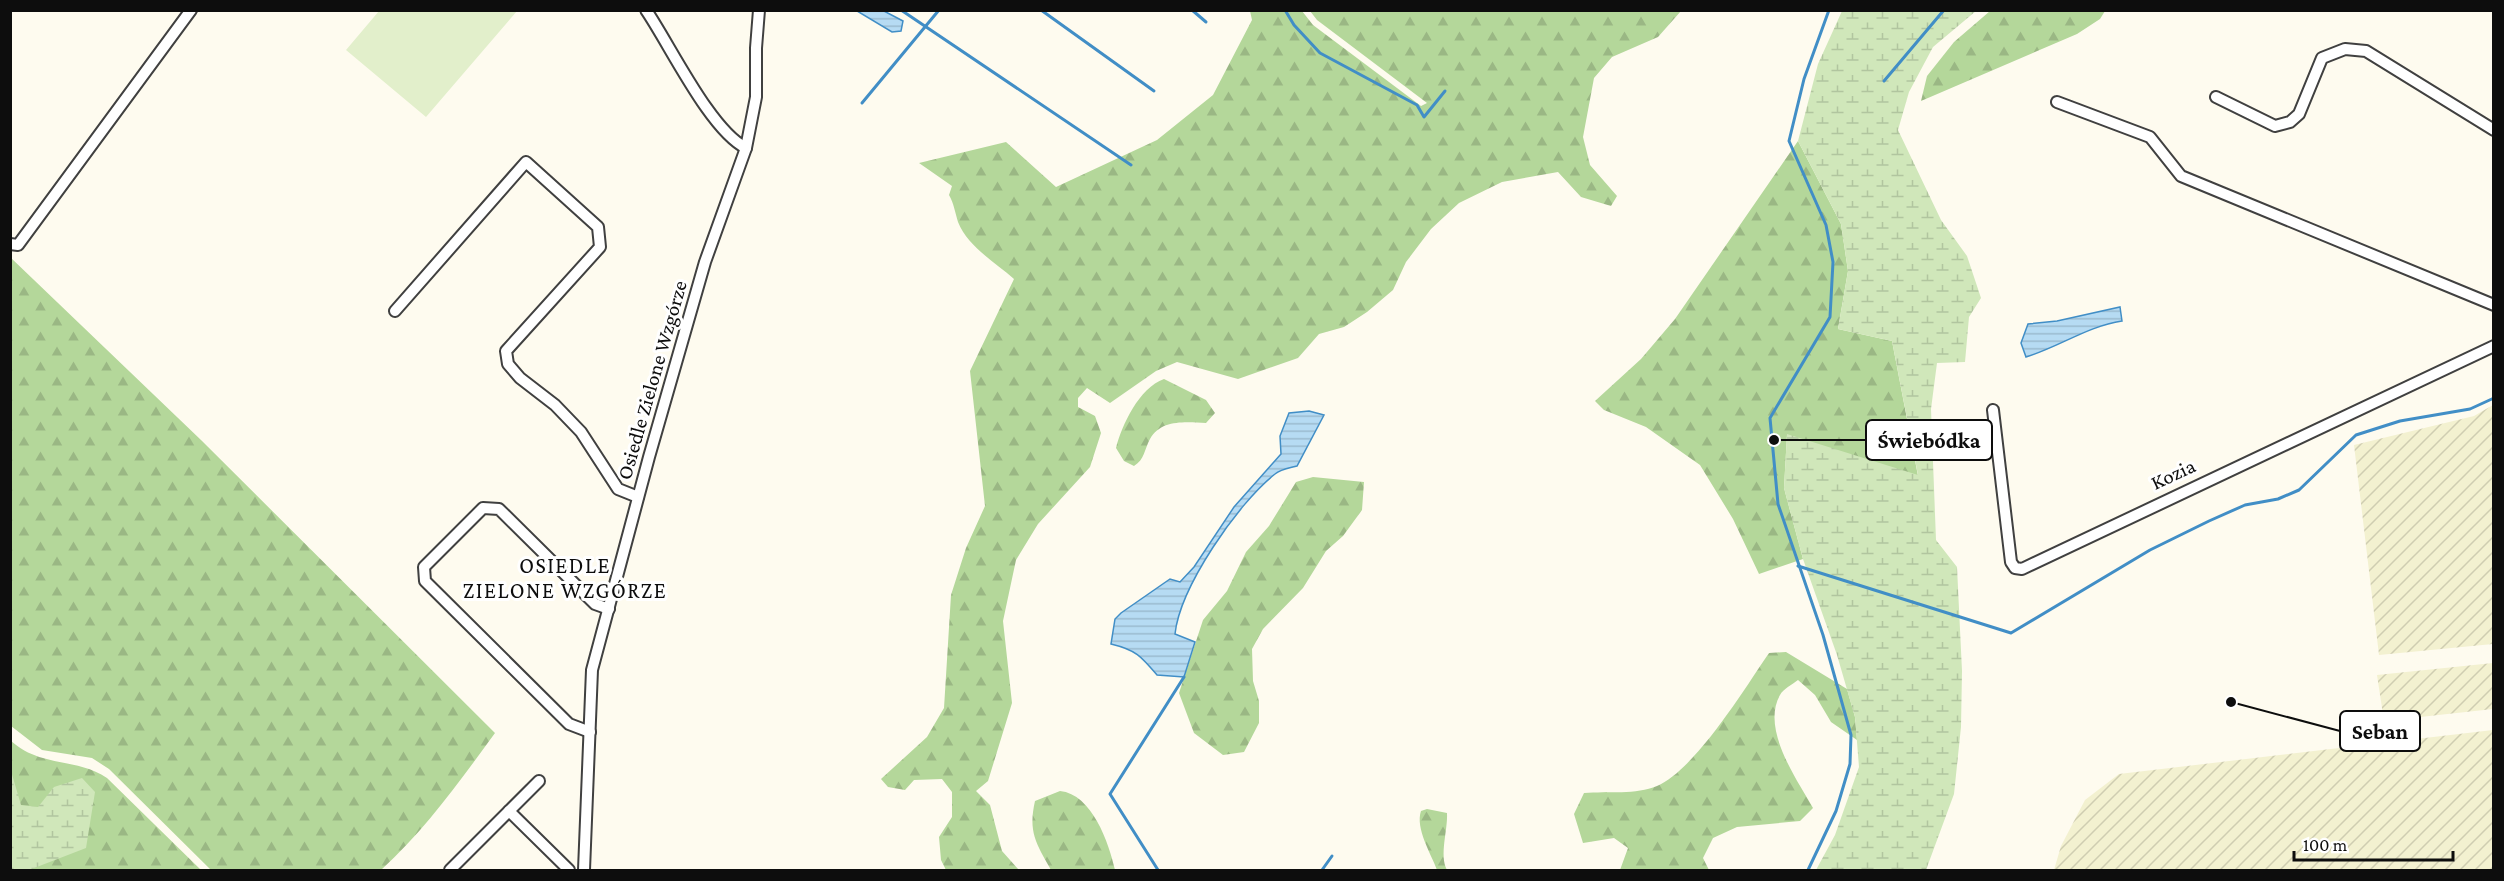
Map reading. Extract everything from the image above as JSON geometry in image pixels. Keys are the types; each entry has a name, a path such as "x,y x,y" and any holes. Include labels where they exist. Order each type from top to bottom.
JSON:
{"street":[{"path":"10,244 18,245 191,10"},
{"path":"646,10 670,53 723,129 736,143 746,148"},
{"name":"Osiedle Zielone Wzgórze","path":"394,311 526,162 598,227 600,247 506,351 506,358 520,378 570,419 618,489 638,497 705,262 746,148 756,97 759,10"},
{"path":"2216,97 2275,126 2290,122 2299,114 2322,58 2345,49 2367,51 2493,130"},
{"path":"2056,102 2150,137 2181,176 2493,305"},
{"name":"Kozia","path":"1993,410 2011,562 2015,568 2022,569 2493,346"},
{"path":"584,870 592,670 638,497"},
{"path":"590,732 568,724 425,581 424,567 483,508 499,509 595,604 609,609"},
{"path":"450,870 539,781"},
{"path":"508,811 569,870"}],"shaded area":[{"path":"2493,405 2493,644 2379,655 2354,445 2474,416"},
{"path":"2493,663 2493,709 2384,721 2377,675"},
{"path":"2493,730 2493,870 2054,870 2061,846 2085,800 2119,774"}],"green space":[{"path":"379,11 517,11 426,117 346,50"},
{"path":"1250,11 1302,11 1313,25 1421,106 1427,103 1317,20 1310,11 1681,11 1658,37 1612,57 1594,78 1583,137 1590,165 1617,196 1611,206 1581,197 1558,172 1502,182 1459,203 1431,229 1406,262 1393,290 1367,312 1344,327 1319,334 1298,358 1238,379 1177,362 1156,371 1110,403 1087,388 1078,398 1078,407 1095,416 1101,433 1090,467 1038,524 1016,560 1003,621 1012,703 988,781 976,791 990,805 1002,851 1019,870 946,870 941,860 939,837 952,817 952,792 942,779 914,780 905,790 888,787 881,779 927,737 944,708 951,595 966,548 985,506 970,371 1014,279 975,247 962,231 949,195 952,186 919,163 1006,142 1056,187 1157,140 1213,95 1252,20"},
{"path":"1842,11 1976,11 1933,47 1909,92 1898,130 1941,220 1967,256 1981,298 1969,317 1965,362 1937,363 1931,409 1936,540 1957,567 1962,671 1961,727 1954,794 1926,870 1816,870 1835,835 1859,767 1855,717 1837,655 1803,559 1784,488 1787,434 1918,475 1892,341 1838,329 1848,271 1841,224 1798,141 1818,64"},
{"path":"1990,11 2105,11 2100,19 2077,34 1921,101 1927,76 1954,42"},
{"path":"1798,141 1841,224 1848,271 1838,329 1892,341 1918,476 1787,435 1784,488 1803,559 1759,574 1733,519 1700,465 1646,427 1604,410 1595,401 1641,359 1675,319"},
{"path":"10,257 201,440 495,733 427,822 381,870 211,870 109,769 92,758 42,750 11,726"},
{"path":"1164,379 1206,400 1215,413 1206,423 1175,423 1161,428 1150,439 1142,457 1134,466 1124,461 1116,448 1119,439 1127,418 1139,399 1147,390"},
{"path":"1313,477 1364,482 1362,510 1343,536 1326,551 1303,588 1263,629 1252,649 1253,681 1259,701 1259,723 1244,752 1223,755 1194,733 1179,693 1203,620 1227,591 1246,552 1269,526 1296,482"},
{"path":"1786,652 1847,689 1855,717 1857,740 1831,722 1815,695 1798,680 1781,693 1775,708 1778,738 1790,768 1813,808 1800,821 1737,827 1713,838 1703,858 1709,870 1620,870 1628,848 1614,838 1583,843 1574,814 1584,793 1640,791 1657,786 1672,777 1703,746 1718,727 1769,653"},
{"path":"10,740 33,755 83,767 107,778 201,870 11,870"},
{"path":"11,771 21,805 38,807 54,787 82,778 95,792 86,848 29,870 11,870"},
{"path":"1060,791 1071,794 1090,810 1103,834 1115,870 1051,870 1035,837 1033,812 1035,801"},
{"path":"1427,809 1447,813 1444,857 1447,870 1437,870 1422,833 1421,811"}],"water":[{"path":"857,11 884,11 903,21 901,31 892,32"},
{"path":"2120,307 2122,321 2097,327 2026,357 2021,343 2028,324 2057,321"},
{"path":"1309,411 1324,415 1297,466 1275,474 1244,505 1213,547 1188,593 1179,615 1175,634 1195,642 1184,677 1157,675 1137,655 1111,644 1115,619 1121,613 1170,579 1180,582 1194,567 1234,507 1281,454 1280,436 1289,413"}],"waterway":[{"path":"901,10 1131,165"},
{"path":"862,103 939,10"},
{"path":"1041,10 1154,91"},
{"path":"1192,10 1206,22"},
{"path":"1285,10 1294,25 1320,53 1417,105 1424,117 1445,91"},
{"path":"1808,870 1836,811 1850,764 1851,735 1823,635 1778,504 1770,418 1830,317 1833,262 1826,225 1789,141 1804,79 1829,10"},
{"path":"1884,81 1944,10"},
{"path":"1798,566 2011,633 2150,550 2245,505 2278,499 2299,490 2356,435 2400,421 2470,409 2494,398"},
{"path":"1158,870 1110,794 1184,677"},
{"path":"1322,870 1332,856"}],"place":[{"name":"Świebódka","path":"1774,440"},
{"name":"Seban","path":"2231,702"}],"district":[{"name":"OSIEDLE ZIELONE WZGÓRZE","path":"565,578"}]}
